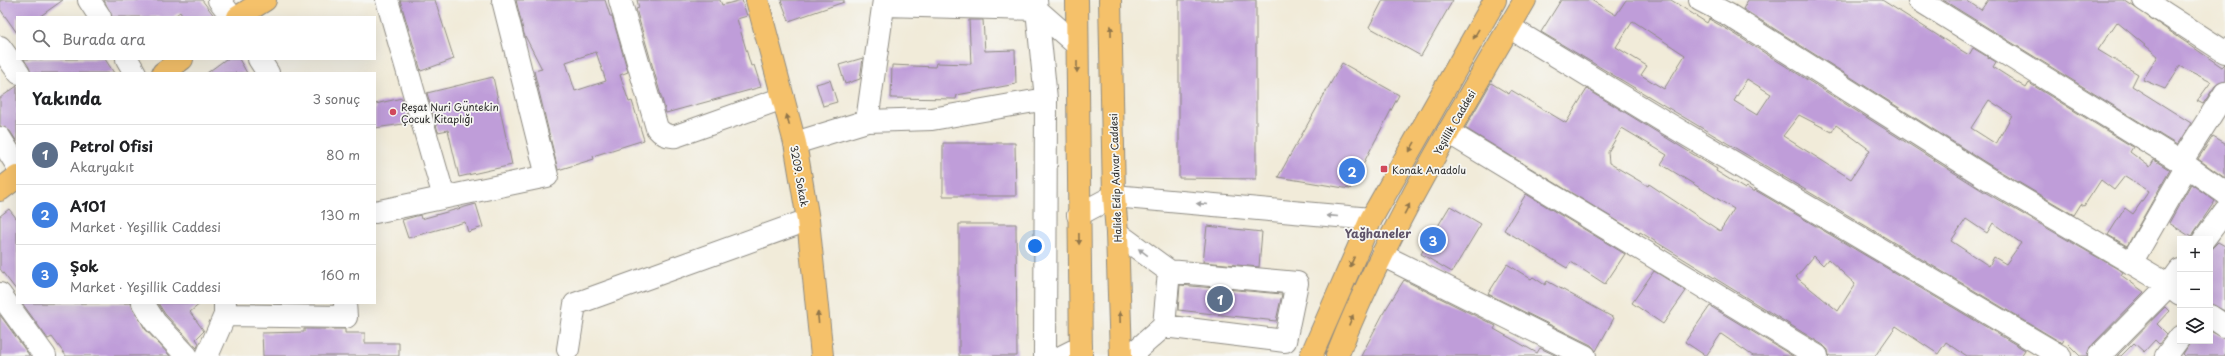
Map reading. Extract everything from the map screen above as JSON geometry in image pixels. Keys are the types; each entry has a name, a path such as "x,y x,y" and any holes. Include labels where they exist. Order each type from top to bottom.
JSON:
{"main road":[{"path":"240,16 265,0"},
{"name":"3209. Sokak","path":"757,0 795,143 808,220 822,356"},
{"path":"1075,353 1078,215 1077,0"},
{"name":"Halide Edip Adıvar Caddesi","path":"1110,0 1114,196 1117,233 1121,356"},
{"path":"1311,356 1371,219 1495,0"},
{"name":"Yeşillik Caddesi","path":"1337,356 1357,305 1382,255 1448,132 1525,0"},
{"path":"164,72 181,60"},
{"path":"0,190 16,178"},
{"path":"1371,219 1380,235 1382,255"}],"street":[{"path":"89,0 99,16"},
{"path":"219,0 231,16"},
{"path":"387,0 444,197"},
{"path":"376,212 546,176 503,0"},
{"path":"620,0 657,128 661,133 667,136 676,136 783,98"},
{"path":"1700,0 1733,7 1990,180 2131,263 2176,283 2099,356"},
{"path":"1919,0 2184,164 2225,193"},
{"path":"2144,0 2225,52"},
{"path":"867,121 884,2 1036,4 1077,45"},
{"path":"1036,4 1046,100 1045,356"},
{"path":"1509,27 1660,119 2060,356"},
{"path":"0,47 18,72"},
{"path":"128,60 135,72"},
{"path":"260,60 267,72"},
{"path":"2131,263 2184,164 2225,93"},
{"path":"795,143 867,121 932,119 1046,100"},
{"path":"1448,132 1817,356"},
{"path":"0,138 16,163"},
{"path":"1078,215 1114,196 1371,219"},
{"path":"2206,236 2225,211"},
{"path":"568,349 575,304 808,220"},
{"path":"1117,233 1169,271 1297,283 1285,342 1164,326"},
{"path":"1382,255 1585,356"},
{"path":"1130,356 1164,326 1169,271"},
{"path":"0,294 40,354"},
{"path":"145,304 155,322 186,356"},
{"path":"207,356 225,309 346,317 344,304"},
{"path":"2213,318 2225,326"},
{"path":"2166,356 2177,341"}],"building":[{"path":"0,0 63,0 40,16 16,16 16,32 0,9"},
{"path":"104,0 202,0 214,16 182,16 180,12 174,16 112,16"},
{"path":"400,0 435,0 454,59 421,71"},
{"path":"516,0 605,0 610,16 612,16 628,72 620,75 629,102 632,101 644,140 593,156 594,159 558,170 534,71 542,69 524,34","holes":["596,52 606,81 575,91 566,62"]},
{"path":"637,0 720,0 722,5 742,0 747,16 737,19 751,66 754,65 761,87 666,113 636,9 639,8"},
{"path":"781,0 844,0 844,2 789,21"},
{"path":"1179,0 1256,0 1256,179 1179,178"},
{"path":"1383,0 1453,0 1421,56 1369,27"},
{"path":"1561,0 1591,0 1616,15 1626,0 1671,0 1707,23 1709,19 1730,31 1983,191 2123,272 2121,275 2144,292 2090,347 2087,356 2080,356 2064,340 2062,343 1541,32","holes":["1633,21 1685,55 1664,89 1641,75 1647,66 1616,47","1747,79 1771,94 1757,115 1734,101","1799,115 1832,132 1836,125 1870,150 1851,179 1783,136","1966,219 1987,233 1993,223 2021,243 2006,264 1994,257 1989,266 1951,241"]},
{"path":"1748,0 1882,0 1969,55 1973,48 1996,62 1993,67 2026,88 2029,83 2133,147 2130,152 2150,167 2154,160 2170,170 2127,246 2108,235 2125,208 2133,214 2149,191 2125,176 2114,190 2101,180 2084,206 2081,204 2074,215 1996,169 1743,9","holes":["1989,100 2012,115 1996,144 1971,128"]},
{"path":"1943,0 1966,0 1981,10 1988,0 2124,0 2222,67 2225,64 2225,81 2215,86 2203,104 2197,101 2211,82 2180,66 2165,89 2143,80 2158,56 2117,22 2098,50 2138,74 2132,86 2191,123 2177,145"},
{"path":"969,20 983,20 985,51 1015,50 1016,84 957,95 956,99 891,98 892,65 935,67 936,63 971,64"},
{"path":"863,58 860,79 845,84 839,65"},
{"path":"24,60 106,60 113,72 30,72"},
{"path":"225,60 240,60 246,72 208,72"},
{"path":"1342,63 1399,95 1350,189 1278,177"},
{"path":"493,77 512,165 459,177 448,130 438,132 427,93"},
{"path":"830,80 837,102 823,106 816,84"},
{"path":"1491,83 1509,94 1511,90 1566,123 1587,89 1717,169 1716,171 1745,189 1747,187 1754,192 1755,190 2025,350 2021,356 1967,356 1946,342 1938,354 1896,326 1875,356 1829,356 1828,350 1823,345 1640,232 1639,234 1465,128","holes":["1622,128 1667,155 1661,164 1734,209 1720,231 1649,184 1648,186 1609,163 1608,152","1814,256 1823,265 1828,259 1855,284 1838,311 1796,277"]},
{"path":"16,87 16,140 10,131 0,126 0,98"},
{"name":"Reşat Nuri Güntekin Çocuk Kitaplığı","path":"402,98 410,123 376,128 376,104"},
{"path":"2213,136 2225,143 2225,178 2198,159"},
{"path":"943,143 1015,143 1016,196 943,196"},
{"path":"2191,184 2215,201 2192,236 2169,223"},
{"path":"1526,194 1625,254 1605,284 1571,262 1567,268 1504,230"},
{"path":"476,204 483,227 468,232 465,222 408,238 402,220 420,215 421,219"},
{"path":"1450,206 1481,224 1452,272 1421,254"},
{"path":"9,209 16,218 16,290 0,269 0,216"},
{"path":"959,224 1016,224 1017,356 959,356"},
{"path":"1207,226 1262,232 1259,267 1203,262"},
{"path":"2218,242 2225,246 2225,311 2213,305 2213,247"},
{"path":"1507,264 1531,279 1533,277 1545,285 1547,281 1614,318 1596,351 1591,345 1488,294"},
{"path":"1654,271 1686,291 1663,324 1632,303"},
{"path":"1404,280 1496,326 1494,329 1537,353 1540,348 1557,356 1361,356 1384,312"},
{"path":"1180,285 1282,294 1276,321 1178,310"},
{"path":"23,304 132,304 145,329 170,356 66,356 52,337 48,339"},
{"path":"159,304 200,304 190,312 204,331 196,339 199,343 197,348 165,314"},
{"path":"1710,306 1793,356 1753,356 1721,334 1706,356 1685,342"},
{"path":"2165,307 2169,311 2157,324 2167,334 2159,344 2155,340 2144,352 2134,343 2121,356 2117,356"},
{"path":"0,315 29,355 29,356 0,356"},
{"path":"304,329 345,329 345,333 365,333 365,343 399,343 399,356 263,356 262,333 304,332"},
{"path":"2213,332 2225,338 2225,356 2185,356 2183,354 2189,344 2213,344"}],"place":[{"name":"Reşat Nuri Güntekin Çocuk Kitaplığı","path":"393,112"},
{"name":"Konak Anadolu","path":"1384,169"},
{"name":"A101","path":"1352,171"},
{"name":"Şok","path":"1433,240"},
{"name":"Petrol Ofisi","path":"1220,299"}],"district":[{"name":"Yağhaneler","path":"1378,233"}]}
